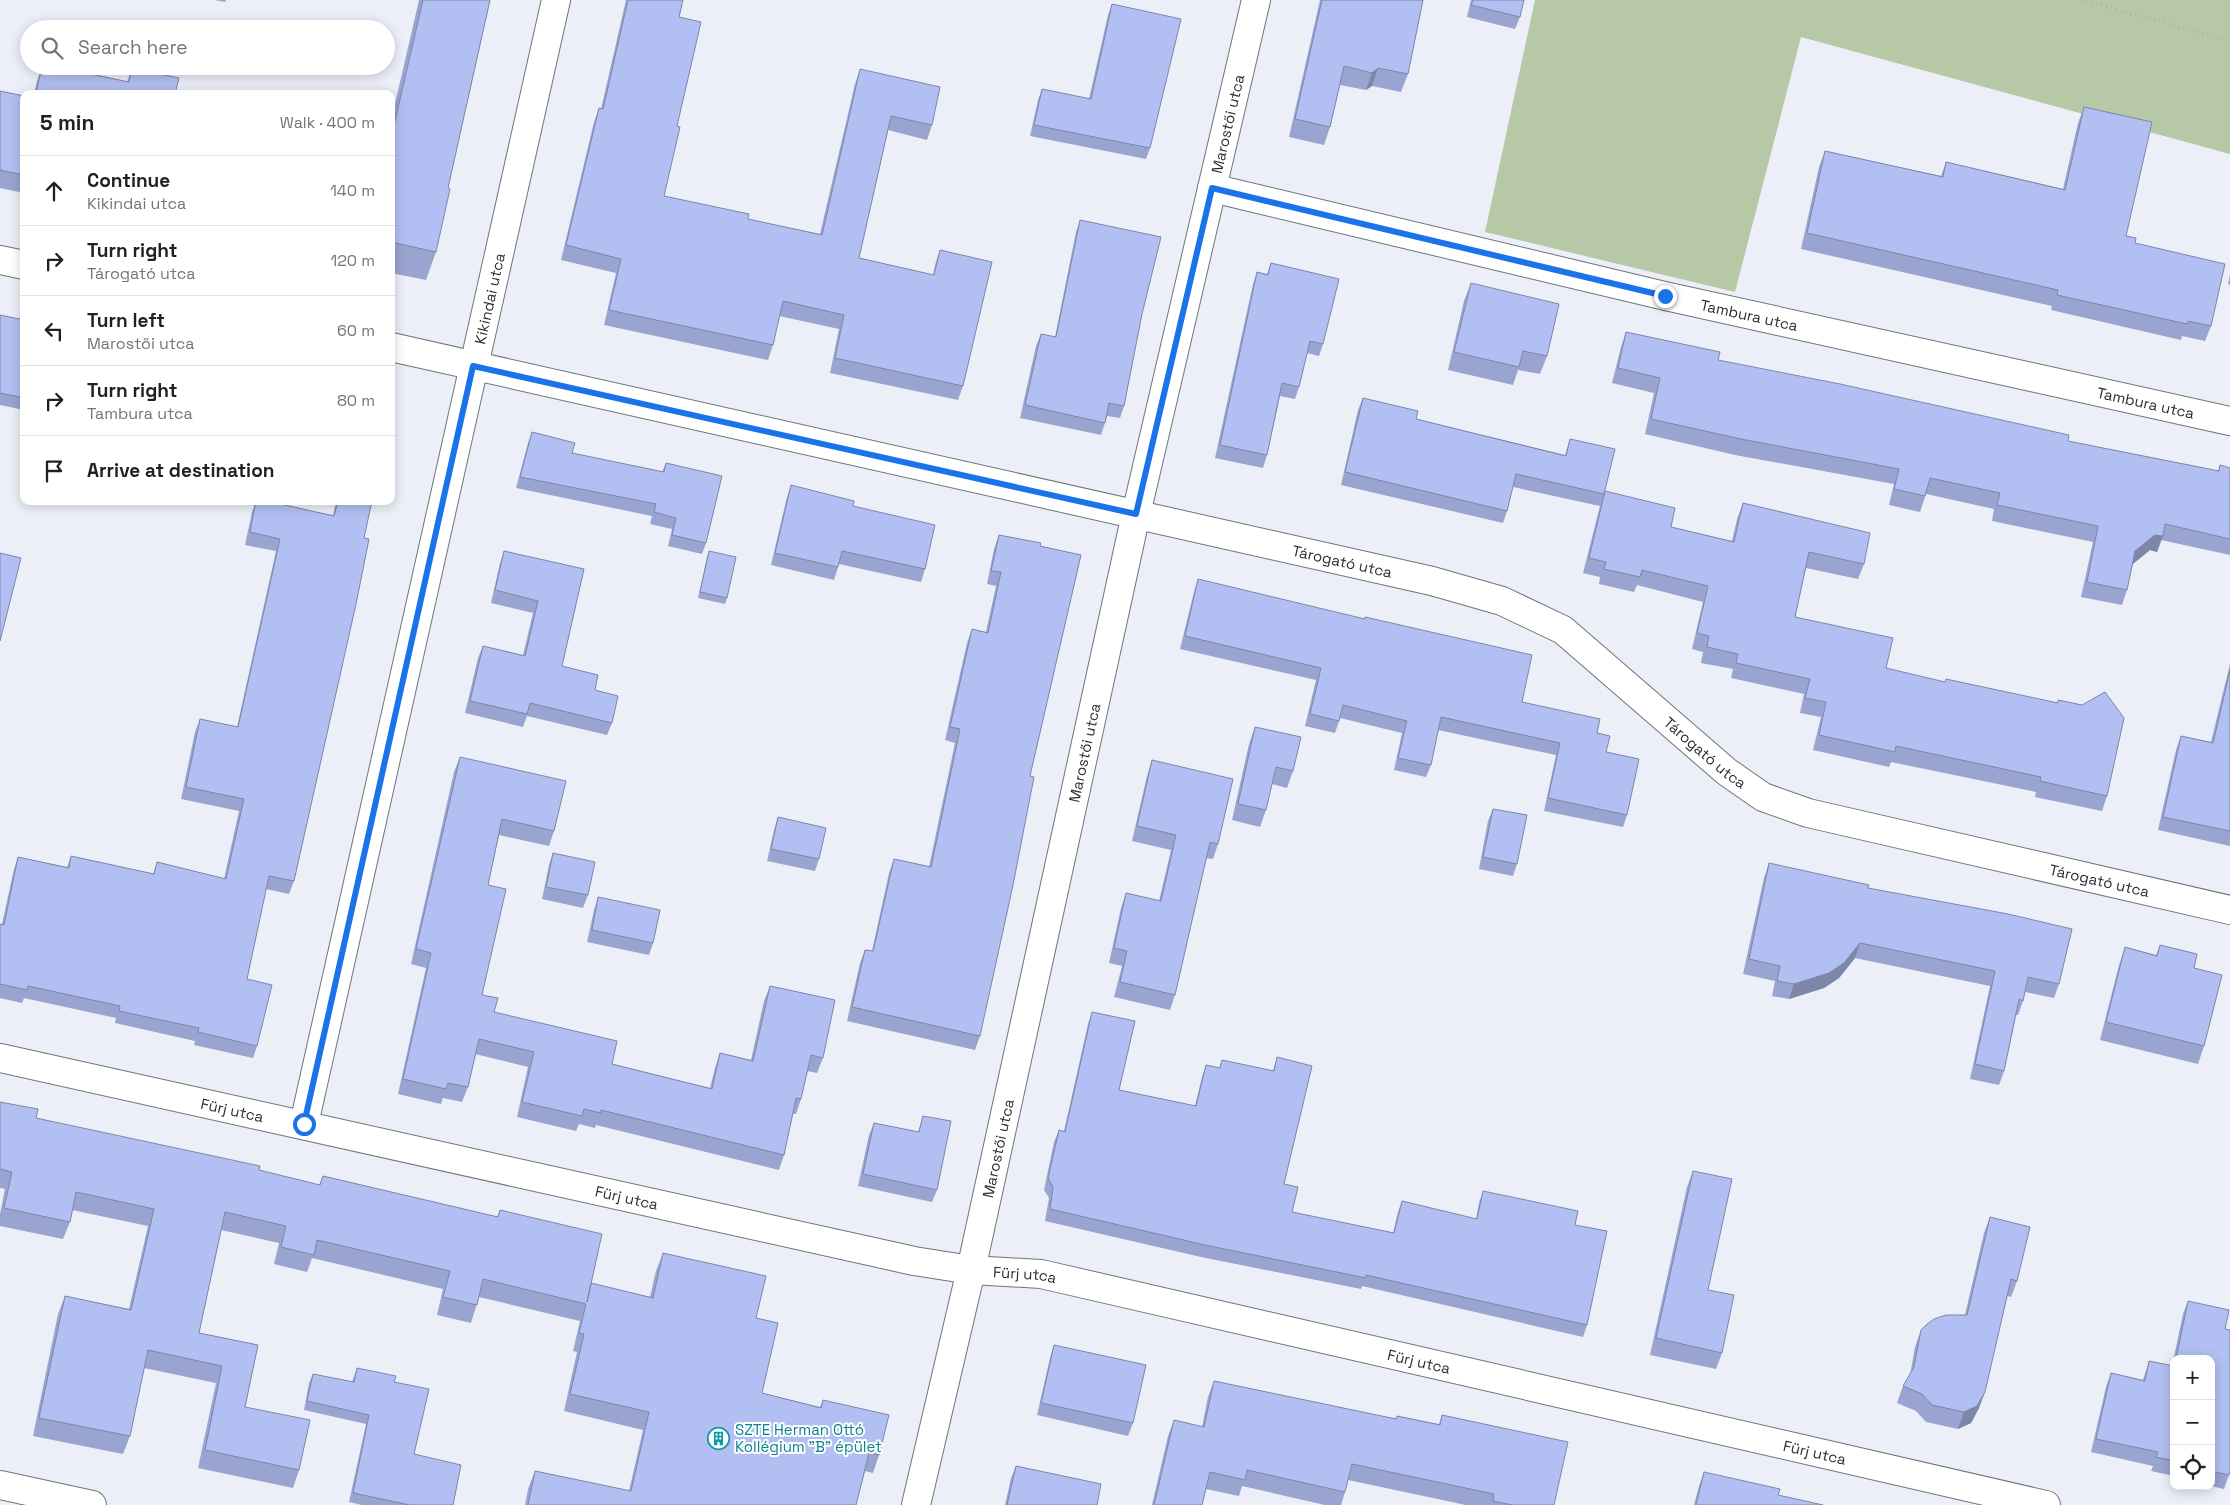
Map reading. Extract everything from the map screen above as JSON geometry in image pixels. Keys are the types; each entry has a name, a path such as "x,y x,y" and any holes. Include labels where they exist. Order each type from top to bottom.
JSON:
{"street":[{"name":"Kikindai utca","path":"304,1124 556,0"},
{"name":"Marostői utca","path":"916,1505 971,1270 1136,514 1256,0"},
{"name":"Tambura utca","path":"1212,188 1665,296 2230,421"},
{"path":"0,260 20,264"},
{"name":"Tárogató utca","path":"395,348 1432,581 1502,601 1563,630 1727,772 1764,797 1808,813 2230,910"},
{"name":"Fürj utca","path":"0,1058 914,1261 971,1270 1041,1274 2046,1505"},
{"path":"0,1485 92,1505"}],"path":[{"path":"2082,0 2230,41"}],"green space":[{"path":"1535,0 2230,0 2230,154 1801,37 1735,292 1485,232"}],"building":[{"path":"423,0 490,0 448,188 450,189 436,252 395,243 395,121"},
{"path":"628,0 683,0 679,17 701,22 677,126 680,127 664,196 749,214 748,219 822,235 860,69 940,87 932,125 891,116 859,258 934,275 940,250 992,262 963,386 835,358 844,315 783,301 773,345 609,310 621,259 566,245 599,108 603,109"},
{"path":"1322,0 1423,0 1408,74 1378,68 1372,73 1344,66 1330,127 1295,119"},
{"path":"1473,0 1524,0 1520,17 1471,5"},
{"path":"1112,4 1181,19 1150,148 1034,125 1042,89 1091,99"},
{"path":"40,75 96,75 129,82 130,75 165,75 179,78 176,90 37,90"},
{"path":"0,91 20,95 20,174 0,170"},
{"path":"2084,107 2152,122 2126,236 2136,238 2135,243 2225,264 2211,326 2188,321 2187,324 2057,295 2058,290 1807,233 1825,151 1943,177 1946,162 2065,190"},
{"path":"1080,220 1161,237 1142,314 1124,406 1109,403 1105,423 1025,405 1041,334 1056,337"},
{"path":"1271,263 1339,279 1323,344 1310,341 1299,387 1282,383 1267,455 1220,445 1257,272 1268,275"},
{"path":"1471,283 1559,304 1547,356 1523,351 1519,367 1454,352"},
{"path":"0,315 20,319 20,397 0,393"},
{"path":"1626,332 1720,352 1718,360 1840,384 2069,435 2068,441 2219,471 2220,465 2230,468 2230,539 2165,524 2163,536 2155,535 2135,551 2127,590 2087,582 2098,526 1997,505 2000,493 1930,478 1925,496 1894,489 1899,469 1741,439 1651,419 1660,378 1618,368"},
{"path":"1363,398 1418,411 1416,419 1566,456 1570,439 1615,449 1604,494 1516,474 1507,511 1345,472"},
{"path":"532,432 575,443 572,453 664,472 666,463 722,476 706,543 672,535 676,518 654,512 656,504 520,477"},
{"path":"791,485 854,501 853,506 935,525 925,569 842,551 838,567 775,553"},
{"path":"1605,491 1675,508 1671,527 1734,542 1743,503 1870,533 1864,564 1809,552 1795,617 1893,638 1886,668 1945,682 1946,679 2058,703 2058,700 2082,705 2105,692 2124,718 2107,796 2040,781 2041,777 1896,746 1895,752 1819,735 1826,702 1805,698 1810,679 1736,663 1738,654 1707,647 1709,636 1697,633 1708,586 1642,570 1640,577 1604,569 1606,562 1589,558"},
{"path":"255,505 285,505 334,516 337,505 371,505 364,538 369,539 356,604 294,881 269,876 247,979 272,985 257,1046 198,1032 199,1028 119,1011 120,1006 28,986 27,990 0,984 0,924 4,925 18,857 69,868 71,856 154,874 157,862 226,879 244,799 186,787 200,719 238,727 280,539 250,532"},
{"path":"999,535 1041,543 1040,546 1081,555 1030,776 1034,777 980,1036 852,1007 865,950 873,951 894,859 931,867 960,729 950,727 972,629 988,633 1001,572 991,571"},
{"path":"504,551 584,569 562,666 598,675 595,690 618,696 612,723 530,703 527,714 470,701 483,646 525,656 538,601 495,590"},
{"path":"709,551 736,557 727,598 700,592"},
{"path":"0,553 21,558 0,641"},
{"path":"1198,579 1365,619 1365,617 1532,655 1522,702 1600,719 1597,733 1610,736 1606,752 1639,759 1627,815 1548,798 1560,743 1441,717 1431,765 1398,758 1407,721 1343,705 1339,721 1310,714 1321,668 1185,636"},
{"path":"2230,670 2230,831 2163,817 2181,736 2213,743"},
{"path":"1255,727 1301,737 1293,771 1276,767 1266,810 1238,804"},
{"path":"460,757 566,781 554,831 502,819 488,885 506,889 482,995 498,998 494,1012 617,1041 612,1064 712,1089 720,1053 753,1061 770,986 835,1000 823,1058 811,1055 801,1099 796,1098 784,1155 601,1110 601,1113 584,1109 582,1116 522,1102 534,1052 479,1039 468,1087 448,1083 446,1089 403,1079 431,953 416,949"},
{"path":"1152,760 1233,779 1218,844 1210,842 1175,995 1120,982 1127,951 1114,948 1126,893 1161,901 1176,835 1137,826"},
{"path":"1493,809 1527,815 1517,864 1483,857"},
{"path":"778,817 826,828 819,859 771,849"},
{"path":"553,853 595,862 588,895 546,887"},
{"path":"1769,863 1869,885 1868,888 2008,914 2072,929 2059,984 2028,977 2023,1001 2019,999 2004,1071 1975,1064 1995,971 1860,943 1844,963 1829,973 1794,984 1777,981 1780,966 1749,959"},
{"path":"598,897 660,910 653,943 592,930"},
{"path":"2160,945 2197,954 2194,968 2222,975 2204,1046 2106,1022 2125,947 2157,956"},
{"path":"1092,1012 1135,1021 1119,1090 1196,1106 1206,1065 1220,1068 1222,1060 1274,1071 1277,1057 1312,1066 1284,1184 1298,1187 1292,1212 1394,1233 1402,1201 1477,1219 1483,1191 1578,1211 1575,1225 1607,1231 1587,1325 1366,1275 1366,1278 1205,1245 1050,1209 1053,1187 1048,1178 1059,1130 1065,1132"},
{"path":"0,1102 38,1109 36,1118 260,1166 259,1170 320,1185 323,1176 498,1217 500,1210 602,1234 591,1283 653,1298 663,1253 766,1276 756,1318 778,1323 762,1393 821,1408 823,1400 889,1415 879,1455 869,1453 856,1505 528,1505 535,1471 631,1491 649,1412 570,1394 584,1334 579,1333 586,1304 483,1279 477,1305 443,1297 450,1271 317,1240 314,1255 281,1247 286,1226 225,1212 199,1333 258,1345 245,1407 310,1420 299,1470 205,1450 222,1366 148,1350 130,1436 39,1418 65,1296 131,1310 154,1209 76,1192 70,1222 4,1208 12,1172 0,1169"},
{"path":"923,1116 951,1121 937,1190 863,1174 874,1123 919,1132"},
{"path":"1693,1171 1732,1179 1708,1290 1734,1295 1722,1353 1656,1338"},
{"path":"1990,1217 2030,1227 2017,1281 2011,1279 1985,1392 1977,1406 1964,1412 1932,1405 1922,1394 1903,1386 1914,1367 1921,1330 1934,1319 1946,1315 1967,1315"},
{"path":"2188,1301 2229,1310 2225,1329 2230,1330 2229,1475 2215,1472 2215,1355 2177,1355"},
{"path":"1054,1345 1146,1365 1133,1423 1041,1403"},
{"path":"2149,1361 2170,1365 2170,1460 2156,1457 2158,1452 2096,1439 2111,1373 2145,1381"},
{"path":"357,1368 396,1376 394,1382 429,1389 414,1454 461,1465 453,1505 410,1505 353,1493 369,1415 307,1401 313,1374 354,1382"},
{"path":"1214,1381 1396,1419 1397,1416 1440,1425 1442,1415 1568,1442 1554,1505 1512,1505 1493,1501 1494,1494 1352,1464 1345,1492 1247,1470 1245,1480 1210,1472 1202,1505 1154,1505 1174,1420 1204,1427"},
{"path":"1016,1466 1101,1484 1097,1505 1007,1505"},
{"path":"1704,1472 1780,1489 1778,1495 1823,1505 1696,1505"}],"place":[{"name":"SZTE Herman Ottó Kollégium \"B\" épület","path":"719,1438"}],"route":[{"path":"304,1124 473,366 1136,514 1212,188 1665,296"}]}
